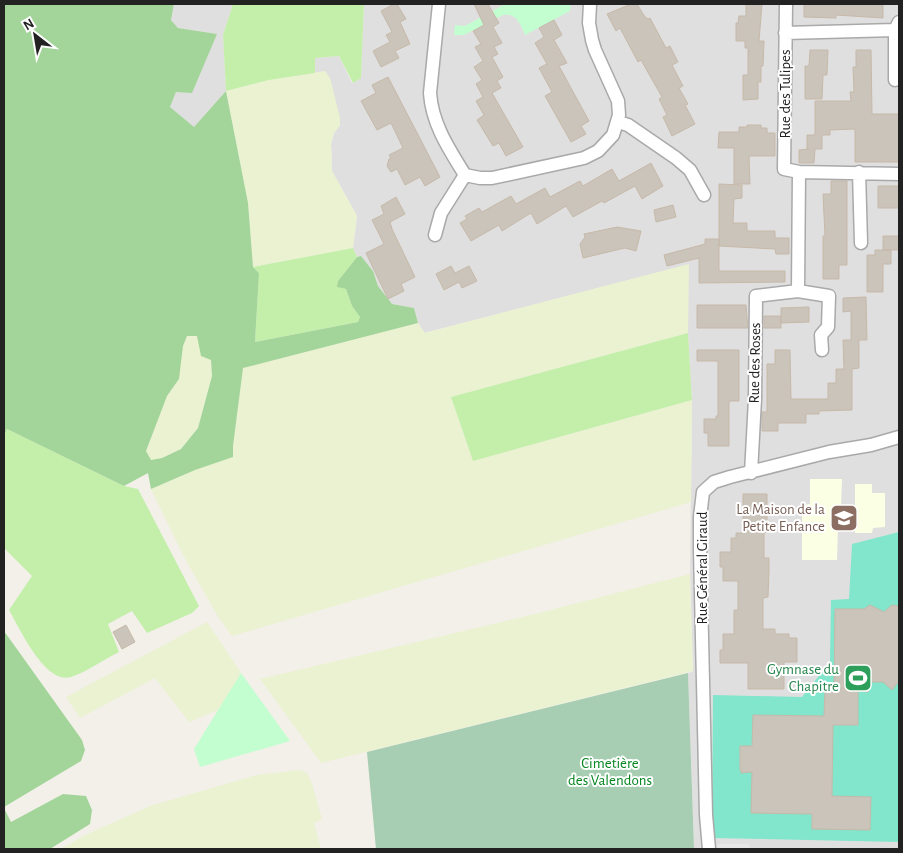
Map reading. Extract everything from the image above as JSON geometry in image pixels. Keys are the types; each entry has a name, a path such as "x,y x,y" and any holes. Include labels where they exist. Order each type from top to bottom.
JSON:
{"street":[{"path":"439,4 430,101 434,116 444,138 465,175 480,178 492,178 584,158 592,155 604,146 613,135 618,122 619,108 616,94 594,50 589,23 590,4"},
{"name":"Rue des Tulipes","path":"786,4 784,169 799,172"},
{"path":"786,33 897,26 895,80"},
{"path":"618,122 628,125 676,158 690,170 704,195"},
{"path":"798,291 799,172 899,174"},
{"path":"859,172 861,243"},
{"path":"435,235 441,213 465,175"},
{"name":"Rue des Roses","path":"751,473 755,399 756,296 798,291 829,296 828,327 821,335 822,350"},
{"name":"Rue Général Giraud","path":"709,849 706,815 700,517 704,492 714,482 829,452 899,437"}],"shaded area":[{"path":"174,4 233,4 223,35 226,91 194,128 170,107 176,92 216,34 178,28 171,20"},
{"path":"364,4 899,4 899,849 694,849 688,673 693,671 690,574 692,400 688,333 688,265 424,333 418,323 414,308 392,304 378,286 373,271 361,256 357,257 353,248 357,216 332,171 331,144 334,133 340,125 325,71 315,73 315,58 339,56 352,83 361,78"},
{"path":"325,71 330,78 340,118 340,125 334,133 331,144 332,171 357,216 353,248 253,267 248,203 226,91 269,80"},
{"path":"689,264 688,333 451,397 473,461 692,400 691,502 232,636 217,615 183,555 151,489 195,469 233,457 242,368 418,323 425,333"},
{"path":"187,336 197,336 211,360 212,376 198,428 181,449 162,458 151,460 146,451 167,396 179,379 183,346"},
{"name":"La Maison de la Petite Enfance","path":"810,479 842,479 841,508 855,508 855,484 872,484 872,493 885,493 885,527 873,528 872,533 855,533 855,528 838,528 837,560 802,560 802,505 810,504"},
{"path":"690,574 693,671 321,763 260,679 535,614"},
{"path":"207,622 241,673 218,710 189,722 155,678 80,718 66,697"},
{"path":"300,770 307,773 312,784 322,819 314,823 321,849 61,849 83,836 150,806 257,775"},
{"path":"717,844 749,844 750,849 717,849"}],"green space":[{"path":"4,4 174,4 171,20 178,28 217,34 192,93 176,92 170,107 194,127 226,91 248,203 253,267 259,273 255,342 358,322 360,317 352,306 346,289 337,287 338,281 357,257 361,256 373,271 378,286 392,304 414,308 418,323 243,368 233,457 195,470 151,489 148,473 124,486 7,429 4,435","holes":["187,336 197,336 201,356 211,360 212,376 198,428 181,449 162,458 151,460 146,451 167,396 179,379 183,346"]},
{"path":"233,4 364,4 361,78 353,83 339,56 315,58 315,73 269,80 226,91 223,35"},
{"path":"505,4 571,4 570,11 525,35 515,18 503,15 464,35 454,35 455,25 465,26"},
{"path":"353,248 357,257 338,281 338,287 346,289 352,306 360,317 358,322 255,342 259,273 253,267"},
{"path":"688,333 692,400 473,461 451,397"},
{"path":"7,429 124,486 138,489 199,606 192,613 147,633 132,611 108,624 119,652 71,677 61,677 43,664 26,641 9,610 32,576 4,548 4,435"},
{"name":"Gymnase du Chapitre","path":"899,532 899,842 712,838 713,695 802,697 830,662 831,600 849,599 852,544"},
{"path":"4,631 82,740 85,750 81,761 4,807"},
{"path":"241,673 290,741 200,767 194,749"},
{"name":"Cimetière des Valendons","path":"688,673 694,849 376,849 367,752"},
{"path":"63,794 86,796 92,810 90,824 50,849 4,849 4,808 11,822"}],"building":[{"path":"397,4 406,19 400,22 410,44 395,51 399,58 381,67 373,51 390,42 386,35 392,32 381,11"},
{"path":"474,4 488,4 499,23 493,27 502,43 494,47 498,54 492,57 503,77 497,81 501,88 492,93 523,147 506,156 499,143 493,146 477,120 484,115 476,101 483,97 476,84 482,80 474,67 483,61 475,47 481,44 473,31 484,25"},
{"path":"631,4 637,4 645,17 650,18 666,48 670,46 678,62 672,65 683,86 679,88 688,104 685,105 695,124 672,136 663,117 667,115 659,99 662,97 641,60 638,62 620,28 616,31 607,14"},
{"path":"746,4 762,4 759,41 764,41 761,82 758,82 758,99 743,100 743,75 748,75 748,48 745,48 745,41 736,41 736,23 738,23 739,16 746,16"},
{"path":"804,4 883,4 883,18 836,15 836,18 804,17"},
{"path":"554,20 562,35 554,40 567,63 559,66 589,121 581,126 586,134 571,142 545,96 552,92 539,68 547,64 535,43 544,37 539,28"},
{"path":"810,50 828,50 827,75 823,75 822,99 805,99 805,66 809,66"},
{"path":"856,50 871,50 872,114 899,114 899,162 855,162 855,129 830,130 830,135 822,135 822,149 815,149 814,163 799,163 799,150 809,149 807,149 807,135 815,135 815,101 851,101 850,92 854,92 853,67 856,67"},
{"path":"388,77 440,177 425,186 420,177 405,185 397,169 391,172 387,166 391,158 389,155 403,148 391,123 377,130 361,101 376,93 372,85"},
{"path":"747,125 761,125 761,128 767,128 767,133 775,133 775,156 749,156 750,184 734,184 734,148 718,148 719,132 739,132 739,127 747,127"},
{"path":"651,163 663,186 642,199 635,186 573,217 566,206 537,224 531,213 502,231 499,225 471,241 460,223 467,219 465,216 479,208 482,212 511,196 516,204 545,188 550,197 580,181 583,186 612,169 619,181"},
{"path":"831,181 847,181 847,265 839,265 839,279 823,279 823,236 825,236 823,194 831,194"},
{"path":"719,184 742,185 742,198 734,199 733,223 747,223 747,231 775,231 775,238 789,238 789,254 776,254 775,249 719,246"},
{"path":"878,186 899,186 899,208 878,208"},
{"path":"396,197 405,214 390,222 415,277 401,284 404,291 388,299 366,253 384,244 372,220 384,214 381,206"},
{"path":"673,205 676,217 656,222 654,210"},
{"path":"617,227 641,231 636,251 625,248 583,258 580,244 585,237 584,234"},
{"path":"883,236 899,236 899,250 883,250"},
{"path":"705,239 719,239 719,271 785,271 785,282 699,283 699,258 667,266 664,255 705,244"},
{"path":"875,250 891,250 891,264 883,264 883,292 867,292 867,255 875,255"},
{"path":"451,266 455,273 469,266 477,281 462,288 459,282 444,290 436,274"},
{"path":"866,297 867,340 859,340 859,368 852,369 852,410 819,411 819,414 806,414 806,423 778,423 778,431 762,431 762,412 767,412 767,364 775,364 775,350 790,350 791,399 828,399 828,383 836,383 836,369 844,369 843,340 851,340 851,311 843,312 843,298"},
{"path":"697,305 746,305 748,328 697,328"},
{"path":"809,307 809,322 781,323 781,308"},
{"path":"764,316 781,316 781,328 764,328"},
{"path":"697,350 739,350 739,401 729,401 729,446 708,446 708,433 704,433 704,419 716,419 716,416 718,416 718,361 697,361"},
{"path":"743,494 767,494 767,532 764,533 764,558 769,558 769,571 768,597 763,598 763,629 775,629 775,634 789,634 789,638 797,638 797,662 784,662 784,689 748,689 748,663 720,663 720,650 723,650 723,634 734,634 734,610 738,610 738,581 723,581 723,567 720,567 720,552 731,552 731,538 736,538 736,533 743,533"},
{"path":"870,605 884,612 892,605 899,606 899,681 892,690 883,682 868,682 868,692 858,691 858,725 833,725 832,796 871,797 870,830 812,829 812,814 751,813 752,772 741,773 740,746 752,746 753,715 824,716 825,691 834,691 835,609 864,609"},
{"path":"126,625 135,642 122,649 113,632"}],"place":[{"name":"La Maison de la Petite Enfance","path":"844,518"},
{"name":"Gymnase du Chapitre","path":"858,678"}]}
